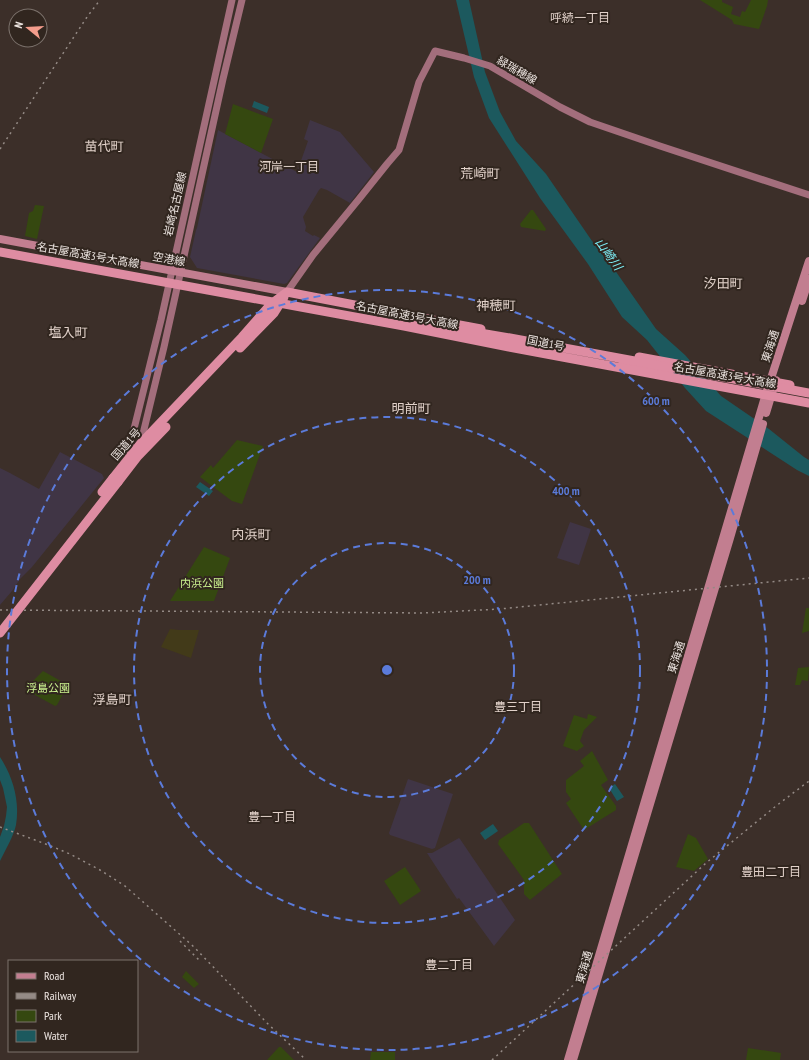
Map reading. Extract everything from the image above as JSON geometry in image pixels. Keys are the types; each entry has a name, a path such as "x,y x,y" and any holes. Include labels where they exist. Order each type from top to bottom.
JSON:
{"highway":[{"name":"名古屋高速3号大高線","path":"0,246 510,338 809,394"},
{"name":"名古屋高速3号大高線","path":"0,252 396,324 509,347 809,403"},
{"name":"国道1号","path":"0,633 116,480 128,459 141,443 287,292 809,388"},
{"name":"国道1号","path":"275,305 462,341 523,350 679,382 809,406"},
{"name":"国道1号","path":"0,625 116,480 274,313 275,305"},
{"path":"462,341 477,336 510,341 683,375 703,383"},
{"path":"774,382 791,391 809,394"}],"main road":[{"name":"岩崎名古屋線","path":"138,456 177,288 176,271 232,0"},
{"name":"岩崎名古屋線","path":"128,459 129,449 168,286 176,271 242,0"},
{"name":"緑瑞穂線","path":"287,292 313,255 399,150 419,82 436,52 467,59 488,66 560,107 590,122 809,195"},
{"name":"空港線","path":"0,240 287,292"},
{"path":"0,256 275,305"},
{"name":"東海通","path":"774,382 809,261"},
{"name":"東海通","path":"568,1060 767,398 774,382 809,279"},
{"name":"東海通","path":"574,1060 724,543"}],"shaded area":[{"path":"310,120 340,132 374,172 350,203 327,190 321,188 319,190 303,217 306,227 305,231 320,238 287,283 284,284 197,268 190,257 218,130 297,172 308,141 304,139"},
{"path":"60,452 102,474 104,478 0,605 0,468 39,489"},
{"path":"570,522 591,529 579,565 557,558"},
{"path":"408,779 453,794 435,848 432,849 390,835 389,833"},
{"path":"459,838 515,920 494,946 459,898 457,899 427,853 432,853"}],"green space":[{"path":"700,0 722,0 722,2 733,7 731,14 740,17 742,11 745,12 751,0 768,0 759,29 734,24 732,20"},
{"path":"233,104 273,119 261,153 225,134"},
{"path":"35,205 44,206 37,239 25,236 29,213 33,211"},
{"path":"531,210 533,210 546,229 545,231 521,227 520,224"},
{"path":"237,440 263,446 242,504 232,501 200,477 211,465 213,468"},
{"name":"内浜公園","path":"204,547 230,558 214,601 170,601"},
{"path":"806,608 809,608 809,631 802,633"},
{"path":"809,667 808,681 802,680 800,685 795,685 798,668"},
{"name":"浮島公園","path":"43,671 68,685 55,706 26,690 26,688"},
{"path":"588,714 597,717 584,730 580,741 584,746 577,751 563,746 574,715 587,719"},
{"path":"592,751 608,780 601,785 616,806 616,810 584,830 566,803 571,799 566,792 566,780 584,766 580,761"},
{"path":"524,823 529,823 562,874 530,900 524,894 524,880 498,844 499,840"},
{"path":"688,834 696,838 708,859 694,871 676,867"},
{"path":"405,867 421,891 400,905 384,881"},
{"path":"186,971 199,984 194,988 182,977"},
{"path":"279,1047 281,1047 294,1060 267,1060"},
{"path":"748,1048 781,1053 780,1060 746,1060"},
{"path":"371,1052 395,1052 395,1060 370,1060"}],"sand":[{"path":"170,629 199,630 191,658 161,647"}],"water":[{"name":"山崎川","path":"456,0 469,0 485,72 500,112 516,141 546,174 592,241 605,256 656,329 685,355 721,396 769,429 809,460 809,476 797,470 706,411 685,388 647,340 622,317 588,264 540,198 489,118 474,77"},
{"path":"254,101 269,107 267,113 252,107"},
{"path":"200,482 213,491 209,496 196,487"},
{"path":"0,757 12,781 16,798 17,816 15,829 0,861 0,837 4,826 7,807 0,780"},
{"path":"615,784 624,797 617,801 609,788"},
{"path":"493,824 498,831 485,840 480,833"}],"railway":[{"path":"0,149 87,17 100,0"},
{"path":"0,610 423,613 500,609 809,578"},
{"path":"492,1060 706,863 809,781"},
{"path":"0,827 70,854 100,870 125,886 194,947 267,1023 306,1060"},
{"path":"180,941 201,962"}],"district":[{"name":"呼続一丁目","path":"580,17"},
{"name":"苗代町","path":"104,146"},
{"name":"河岸一丁目","path":"289,166"},
{"name":"荒崎町","path":"480,173"},
{"name":"汐田町","path":"723,283"},
{"name":"神穂町","path":"496,305"},
{"name":"塩入町","path":"68,332"},
{"name":"明前町","path":"411,408"},
{"name":"内浜町","path":"251,534"},
{"name":"浮島町","path":"112,699"},
{"name":"豊三丁目","path":"518,706"},
{"name":"豊一丁目","path":"272,816"},
{"name":"豊田二丁目","path":"771,871"},
{"name":"豊二丁目","path":"449,964"}]}
